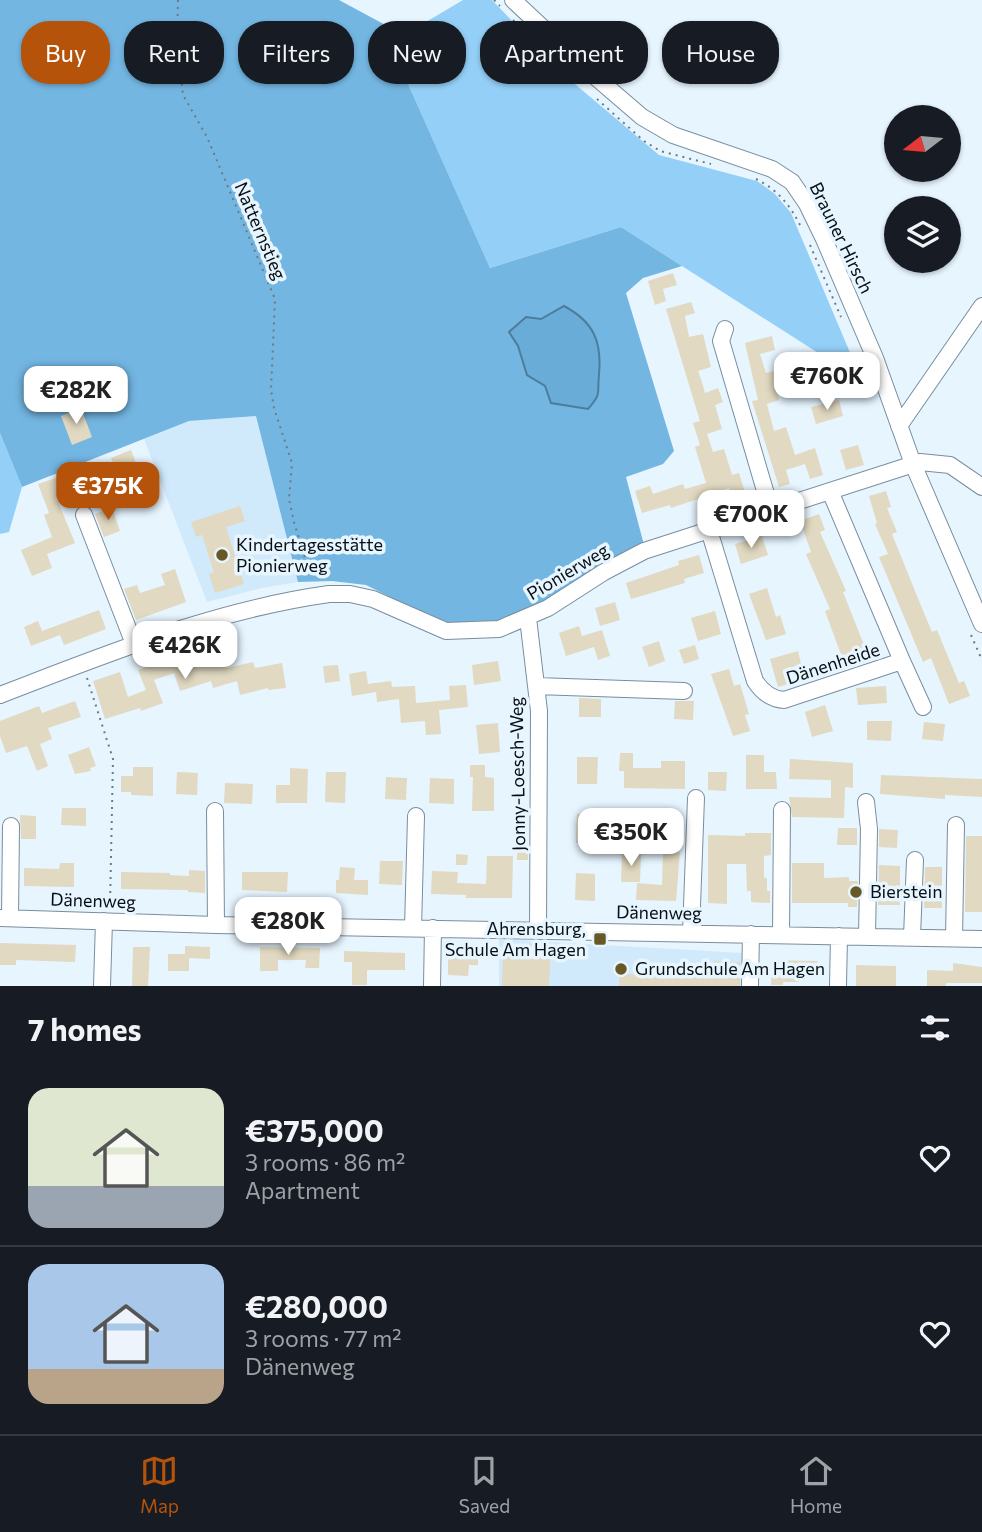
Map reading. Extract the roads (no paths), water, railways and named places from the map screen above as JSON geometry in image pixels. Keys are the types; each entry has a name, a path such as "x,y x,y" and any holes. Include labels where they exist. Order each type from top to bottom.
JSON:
{"street":[{"name":"Brauner Hirsch","path":"508,8 642,117 673,135 772,169 792,182 807,204 875,358 976,628"},
{"path":"899,426 982,306"},
{"path":"724,329 721,341 771,511"},
{"name":"Pionierweg","path":"0,695 181,628 329,594 350,594 373,599 446,631 499,629 548,608 604,572 644,551 913,464 920,462 950,465 982,487"},
{"name":"Dänenheide","path":"709,530 755,681 773,698 784,700 902,661 830,491"},
{"path":"85,515 134,644"},
{"name":"Jonny-Loesch-Weg","path":"528,618 538,711 538,930"},
{"path":"902,661 923,707"},
{"path":"536,686 684,691"},
{"path":"691,933 696,798"},
{"path":"866,802 869,829 867,936"},
{"path":"781,935 782,810"},
{"path":"215,811 216,925"},
{"path":"413,928 416,816"},
{"path":"954,938 956,825"},
{"path":"5,918 11,826"},
{"path":"912,937 915,860"},
{"name":"Dänenweg","path":"5,918 216,925 982,939"},
{"path":"102,986 107,921"},
{"path":"432,986 433,928"},
{"path":"750,986 751,934"},
{"path":"838,986 839,936"}],"place":[{"name":"Kindertagesstätte Pionierweg","path":"222,555"},
{"name":"Bierstein","path":"856,892"},
{"name":"Ahrensburg, Schule Am Hagen","path":"600,939"},
{"name":"Grundschule Am Hagen","path":"621,969"}]}
